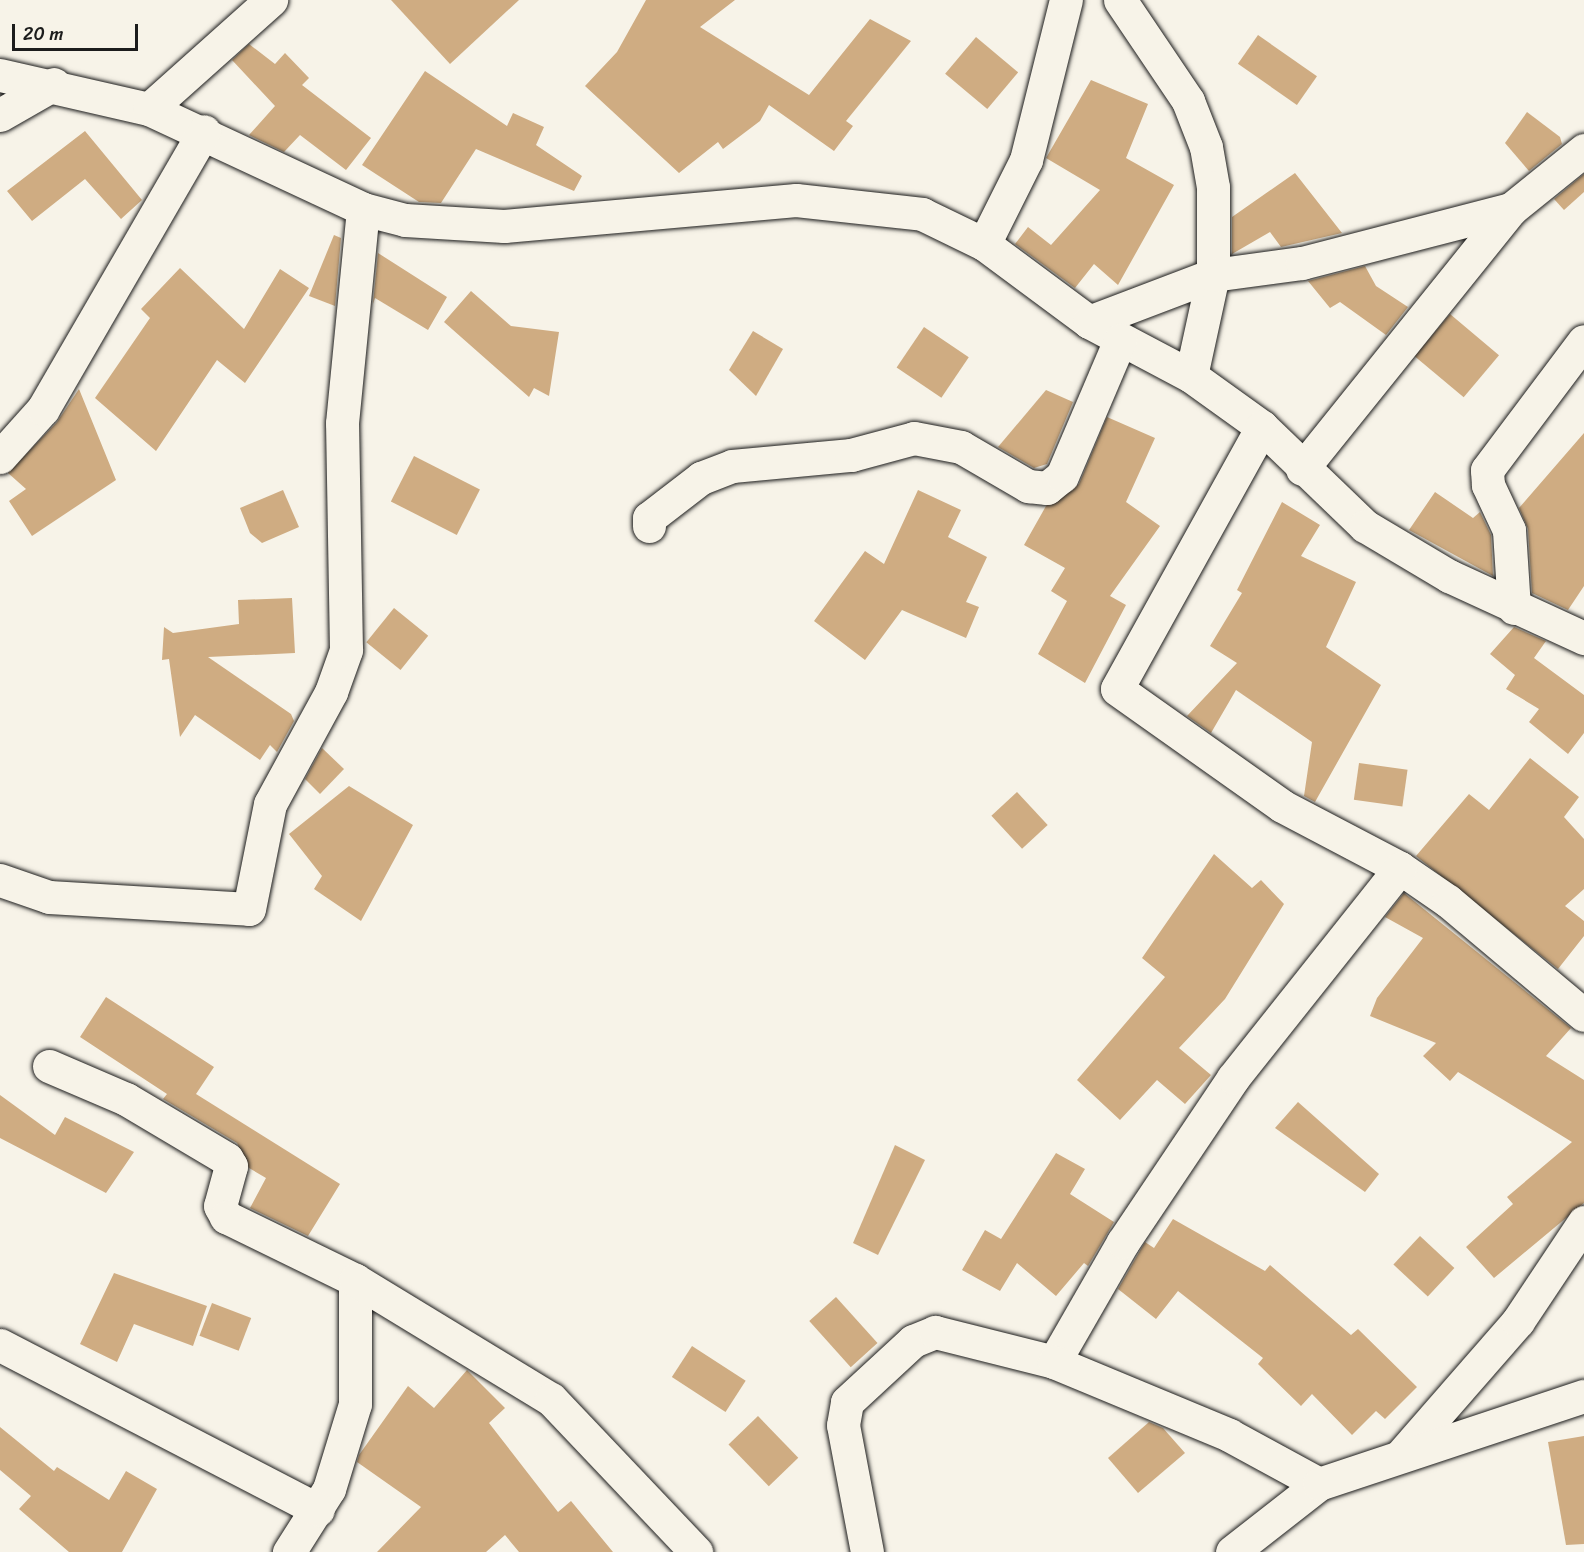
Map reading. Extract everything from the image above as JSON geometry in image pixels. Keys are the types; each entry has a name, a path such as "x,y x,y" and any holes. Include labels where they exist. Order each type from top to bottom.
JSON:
{"street":[{"path":"149,109 271,0"},
{"path":"984,244 1026,160 1066,0"},
{"path":"1120,0 1188,101 1206,147 1213,187 1213,275 1191,376"},
{"path":"0,75 54,84 149,109 204,131 363,209 452,226 504,226 796,200 922,214 984,244 1089,322 1191,376 1262,427 1302,469 1365,526 1514,608 1584,638"},
{"path":"0,116 54,84"},
{"path":"0,457 43,409 204,131"},
{"path":"1302,469 1511,209 1584,150"},
{"path":"0,880 49,897 249,909 270,804 331,692 346,650 342,423 363,209"},
{"path":"1089,322 1213,275 1302,263 1511,209"},
{"path":"649,526 649,518 701,478 732,466 850,455 914,438 961,447 1028,486 1047,488 1062,476 1120,340"},
{"path":"1514,608 1509,530 1488,485 1487,470 1584,341"},
{"path":"1262,427 1118,689 1282,806 1400,868 1584,1015"},
{"path":"1054,1362 1123,1242 1233,1078 1400,868"},
{"path":"49,1066 126,1099 227,1159 231,1166 220,1206 226,1217 355,1280 551,1399 696,1552"},
{"path":"1403,1453 1518,1321 1584,1222"},
{"path":"289,1552 318,1510 329,1489 355,1404 355,1280"},
{"path":"867,1552 843,1425 852,1396 913,1341 935,1332 1054,1362 1229,1435 1319,1484"},
{"path":"0,1346 318,1510"},
{"path":"1232,1552 1319,1484 1403,1453 1584,1396"}],"building":[{"path":"391,0 519,0 450,64"},
{"path":"646,0 735,0 700,27 809,95 870,19 911,41 846,121 853,126 834,151 769,105 760,121 723,149 718,142 679,173 585,86 617,52"},
{"path":"1258,35 1317,76 1297,105 1238,64"},
{"path":"976,37 1018,72 987,109 945,74"},
{"path":"249,44 275,64 285,53 309,78 302,85 371,138 346,170 300,135 284,152 249,135 275,106 232,60"},
{"path":"425,71 507,126 513,113 544,127 536,145 582,176 574,191 476,149 441,203 419,202 362,165"},
{"path":"1091,80 1148,104 1126,158 1174,185 1118,285 1094,264 1075,288 1015,244 1028,227 1051,245 1100,190 1046,158"},
{"path":"1527,112 1560,137 1562,144 1529,171 1505,143"},
{"path":"85,131 142,200 121,219 85,179 32,221 7,191"},
{"path":"1295,173 1342,233 1281,247 1270,232 1232,254 1232,217"},
{"path":"1584,174 1584,192 1564,210 1554,199"},
{"path":"334,235 341,238 335,306 309,296"},
{"path":"378,253 447,297 428,330 375,298 373,304"},
{"path":"1365,266 1376,286 1408,307 1386,335 1340,302 1330,308 1308,281"},
{"path":"180,268 244,329 280,269 309,288 245,383 217,360 156,451 95,398 150,318 141,309"},
{"path":"471,291 511,326 559,332 549,396 534,388 529,397 444,322"},
{"path":"1450,314 1499,355 1464,397 1415,356"},
{"path":"924,327 969,357 941,398 897,368"},
{"path":"753,331 783,349 756,396 729,370"},
{"path":"79,389 116,480 32,536 9,501 26,489 8,473 57,422"},
{"path":"1046,390 1073,402 1047,464 1034,468 998,447"},
{"path":"1107,417 1155,438 1126,502 1160,526 1110,596 1126,605 1085,683 1038,654 1067,601 1051,591 1065,568 1024,545 1046,506 1079,484"},
{"path":"1584,433 1584,586 1568,610 1532,593 1528,529 1519,508"},
{"path":"414,456 480,490 457,535 391,501"},
{"path":"283,490 299,527 262,543 250,533 240,508"},
{"path":"918,490 961,510 948,537 987,557 966,602 979,607 966,638 902,610 865,660 814,621 865,551 884,564"},
{"path":"1435,492 1473,518 1480,512 1491,535 1493,576 1409,530"},
{"path":"1282,502 1320,525 1301,556 1356,582 1326,647 1381,685 1315,802 1304,796 1312,742 1236,690 1211,733 1187,716 1237,663 1210,646 1242,593 1237,590"},
{"path":"292,598 295,653 208,657 291,714 294,721 277,752 270,745 260,760 195,715 180,737 169,659 162,660 164,627 173,633 239,624 238,600"},
{"path":"394,608 428,636 401,670 366,642"},
{"path":"1514,627 1546,641 1534,658 1584,695 1584,733 1568,754 1529,722 1539,709 1506,689 1515,675 1490,654"},
{"path":"322,748 344,769 320,794 305,779"},
{"path":"1530,758 1579,797 1564,817 1584,839 1584,889 1565,906 1584,921 1584,936 1558,969 1416,856 1469,794 1489,810"},
{"path":"1359,763 1408,770 1402,806 1354,800"},
{"path":"349,786 413,825 361,921 314,889 322,876 289,834"},
{"path":"1017,792 1048,825 1022,849 991,816"},
{"path":"1214,854 1252,888 1261,880 1284,904 1225,999 1179,1048 1211,1075 1185,1104 1157,1080 1120,1120 1077,1080 1165,977 1142,958"},
{"path":"1404,893 1571,1028 1546,1056 1584,1080 1584,1203 1494,1278 1466,1247 1513,1204 1507,1197 1572,1142 1458,1072 1450,1081 1423,1056 1436,1043 1370,1016 1377,998 1423,938 1385,917"},
{"path":"106,997 214,1067 196,1094 340,1184 308,1236 250,1208 266,1178 249,1168 237,1143 163,1099 167,1094 80,1037"},
{"path":"0,1095 55,1135 65,1117 134,1152 106,1193 0,1138"},
{"path":"1298,1102 1379,1174 1365,1192 1275,1128"},
{"path":"895,1145 925,1160 878,1255 853,1243"},
{"path":"1056,1153 1085,1169 1070,1194 1114,1222 1088,1266 1084,1263 1056,1296 1017,1263 1000,1291 962,1270 985,1230 1001,1239"},
{"path":"1173,1219 1265,1271 1270,1265 1351,1335 1358,1329 1417,1387 1385,1419 1376,1411 1352,1435 1312,1394 1301,1406 1258,1364 1263,1358 1178,1291 1156,1319 1118,1289 1145,1242 1154,1248"},
{"path":"1420,1236 1454,1268 1428,1297 1393,1265"},
{"path":"114,1273 207,1306 193,1346 134,1324 117,1362 80,1344"},
{"path":"836,1297 877,1343 851,1367 809,1321"},
{"path":"212,1303 251,1318 239,1351 199,1336"},
{"path":"692,1346 746,1381 726,1412 672,1377"},
{"path":"467,1370 505,1408 489,1423 558,1512 571,1501 613,1552 519,1552 505,1535 486,1552 377,1552 421,1507 357,1462 359,1455 408,1386 434,1408"},
{"path":"758,1416 798,1458 769,1486 729,1444"},
{"path":"1149,1422 1163,1428 1185,1453 1138,1493 1108,1458"},
{"path":"0,1427 54,1471 57,1467 109,1500 126,1471 157,1489 122,1552 69,1552 19,1509 31,1496 0,1470"},
{"path":"1584,1436 1584,1544 1566,1545 1548,1442"}]}
